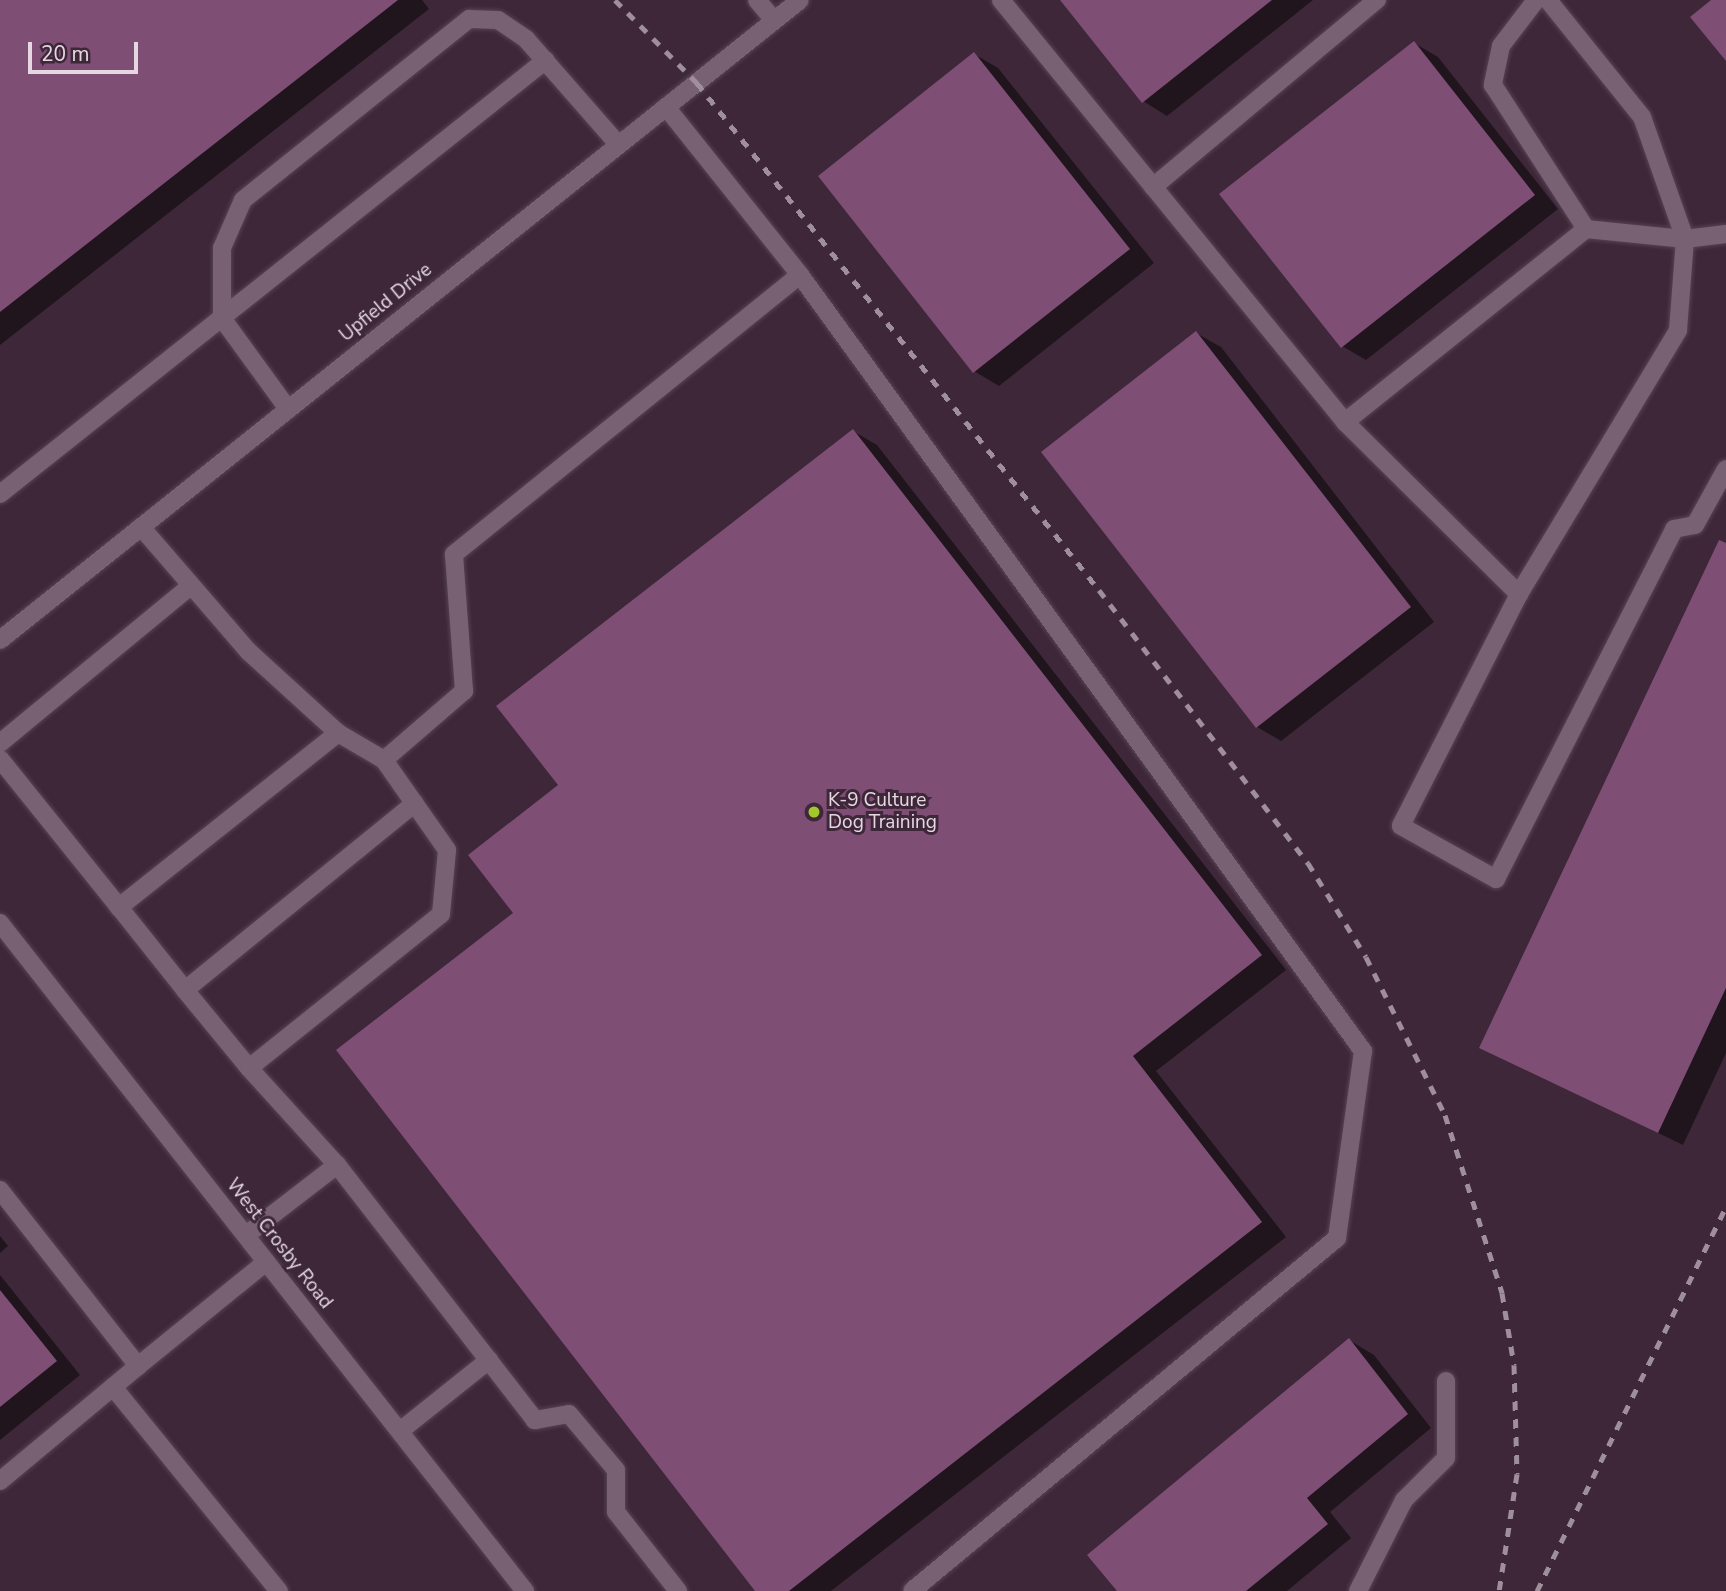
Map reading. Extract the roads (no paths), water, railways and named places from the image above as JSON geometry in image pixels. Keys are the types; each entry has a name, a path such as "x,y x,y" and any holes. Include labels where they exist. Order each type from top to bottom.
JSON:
{"street":[{"path":"757,0 774,20"},
{"name":"Upfield Drive","path":"1,637 800,0"},
{"path":"1001,0 1345,422 1520,594"},
{"path":"1153,187 1377,0"},
{"path":"1536,0 1501,46 1493,85 1586,229"},
{"path":"1548,0 1642,117 1685,239 1678,330 1520,594 1401,826 1496,879 1674,529 1695,525 1726,469"},
{"path":"288,408 222,318 222,248 243,200 469,19 498,20 546,60 618,144"},
{"path":"0,494 546,60"},
{"path":"666,107 800,275 1363,1051 1337,1238 912,1591"},
{"path":"1345,422 1586,229 1685,239 1726,234"},
{"path":"384,760 464,691 454,554 800,275"},
{"path":"141,527 188,588 338,733 384,760 447,850 441,914 249,1068"},
{"path":"0,743 188,588"},
{"path":"119,907 338,733"},
{"path":"0,759 249,1068 337,1165 535,1420 569,1414 609,1461 616,1471 616,1512 678,1591"},
{"path":"186,990 415,803"},
{"name":"West Crosby Road","path":"0,923 400,1431 518,1588"},
{"path":"246,1235 337,1165"},
{"path":"0,1190 138,1366"},
{"path":"0,1481 266,1262"},
{"path":"400,1431 489,1360"},
{"path":"1358,1591 1404,1500 1446,1458 1446,1381"},
{"path":"113,1387 279,1591"}],"railway":[{"path":"615,0 697,83 1099,590 1308,863 1366,957 1445,1115 1502,1293 1514,1365 1517,1474 1499,1591"},
{"path":"1537,1591 1726,1207"}],"place":[{"name":"K-9 Culture Dog Training","path":"814,812"}]}
